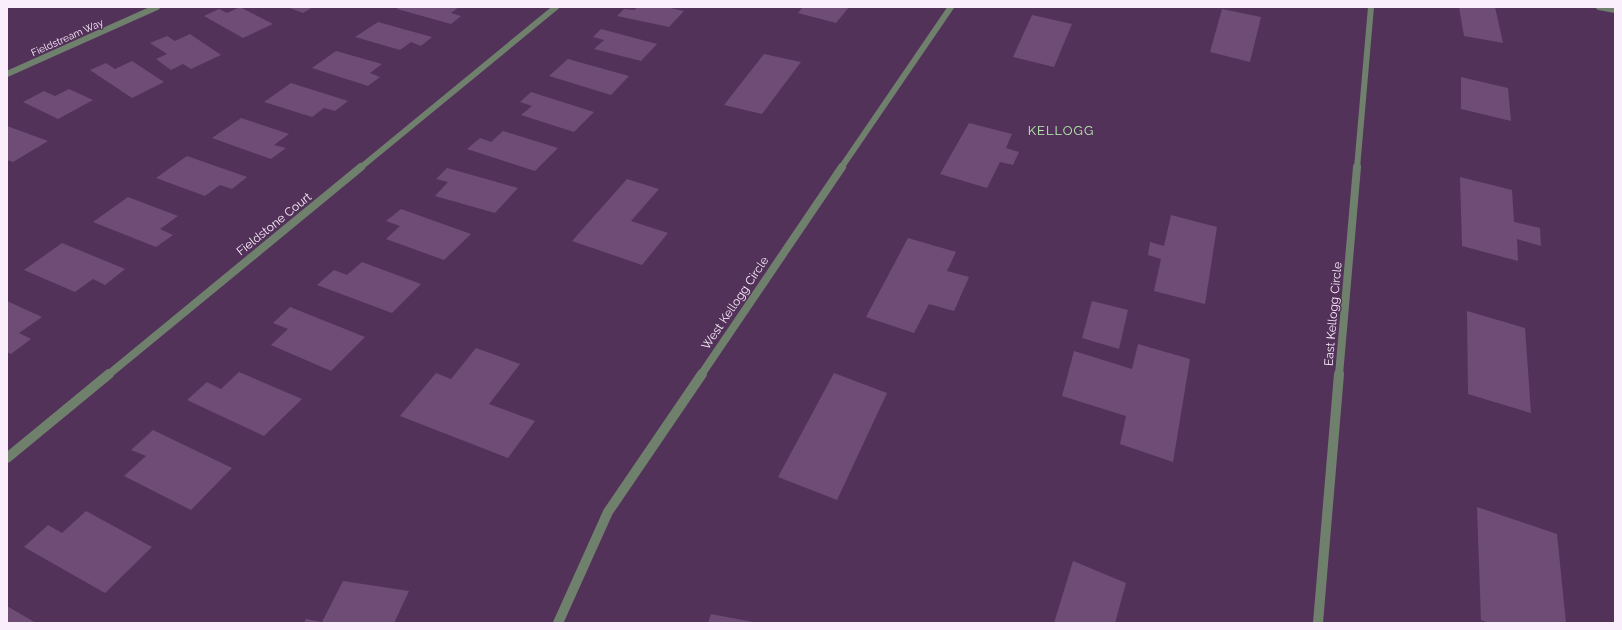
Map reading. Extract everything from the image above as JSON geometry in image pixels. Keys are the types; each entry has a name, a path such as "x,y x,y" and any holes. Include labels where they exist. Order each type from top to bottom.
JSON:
{"street":[{"name":"Fieldstream Way","path":"7,74 157,7"},
{"name":"Fieldstone Court","path":"7,458 556,7"},
{"name":"West Kellogg Circle","path":"558,623 608,512 951,7"},
{"name":"East Kellogg Circle","path":"1318,623 1371,7"},
{"path":"1598,7 1615,10"}],"building":[{"path":"240,7 273,24 243,38 204,16 219,9 227,13"},
{"path":"287,7 313,7 303,13"},
{"path":"399,7 459,7 451,13 461,16 451,24 397,9"},
{"path":"638,7 666,7 684,11 669,27 617,16 624,9 634,10"},
{"path":"803,7 849,7 836,23 798,13"},
{"path":"1459,7 1495,7 1503,43 1464,36"},
{"path":"1222,9 1261,17 1250,62 1210,52"},
{"path":"1032,15 1072,24 1054,67 1013,57"},
{"path":"378,22 432,37 421,46 411,42 400,50 355,37"},
{"path":"601,29 657,44 641,61 594,49 604,40 593,37"},
{"path":"190,34 221,55 191,69 183,64 171,70 156,59 167,54 150,43 167,36 175,41"},
{"path":"336,51 382,64 370,73 380,77 368,86 312,68"},
{"path":"764,54 801,62 762,114 724,105"},
{"path":"568,59 629,76 611,95 549,76"},
{"path":"132,61 164,82 132,98 90,70 106,63 115,69"},
{"path":"1461,77 1508,88 1511,121 1461,109"},
{"path":"291,83 348,101 335,111 324,108 312,117 264,102"},
{"path":"69,89 93,100 58,119 23,102 44,91 55,96"},
{"path":"531,92 594,112 574,132 521,115 532,106 520,102"},
{"path":"241,118 289,134 274,145 286,148 271,159 212,138"},
{"path":"969,123 1012,134 1006,148 1019,152 1013,165 1000,162 987,188 940,174"},
{"path":"7,126 48,141 13,162 7,160"},
{"path":"503,131 558,148 535,171 467,149 480,138 491,142"},
{"path":"187,156 247,177 232,189 220,185 205,196 156,178"},
{"path":"447,168 518,188 495,213 435,196 448,182 436,179"},
{"path":"1460,177 1512,190 1514,222 1540,228 1541,246 1517,239 1518,261 1462,246"},
{"path":"627,179 659,189 631,221 668,233 642,265 572,241"},
{"path":"128,197 178,216 160,229 173,235 156,247 93,222"},
{"path":"401,209 471,234 444,260 386,239 400,226 386,221"},
{"path":"1171,215 1217,227 1205,304 1154,291 1161,259 1148,255 1150,242 1164,246"},
{"path":"908,238 956,252 947,271 969,277 954,311 929,304 914,333 866,317"},
{"path":"62,243 125,269 105,285 93,279 75,292 24,270"},
{"path":"362,262 421,284 392,313 317,285 334,270 347,275"},
{"path":"7,301 42,317 19,333 31,339 11,354 7,352"},
{"path":"1092,301 1128,310 1119,349 1082,338"},
{"path":"290,307 365,337 331,371 271,345 288,329 273,323"},
{"path":"1467,311 1525,328 1531,413 1468,394"},
{"path":"1138,344 1190,359 1173,462 1120,444 1126,416 1062,396 1074,351 1132,369"},
{"path":"476,348 520,364 489,404 535,421 508,458 400,416 436,373 451,379"},
{"path":"239,372 302,399 264,436 187,400 207,382 221,389"},
{"path":"834,373 887,393 837,500 778,477"},
{"path":"153,430 232,468 191,510 124,476 146,456 131,450"},
{"path":"1477,507 1557,534 1566,623 1489,623 1481,620"},
{"path":"86,511 152,547 105,593 24,547 48,525 62,533"},
{"path":"1073,561 1126,583 1115,623 1054,623"},
{"path":"343,581 409,591 394,623 304,623 306,619 322,622"},
{"path":"7,606 36,623 7,623"},
{"path":"711,614 753,622 708,623"}],"district":[{"name":"KELLOGG","path":"1061,130"}]}
